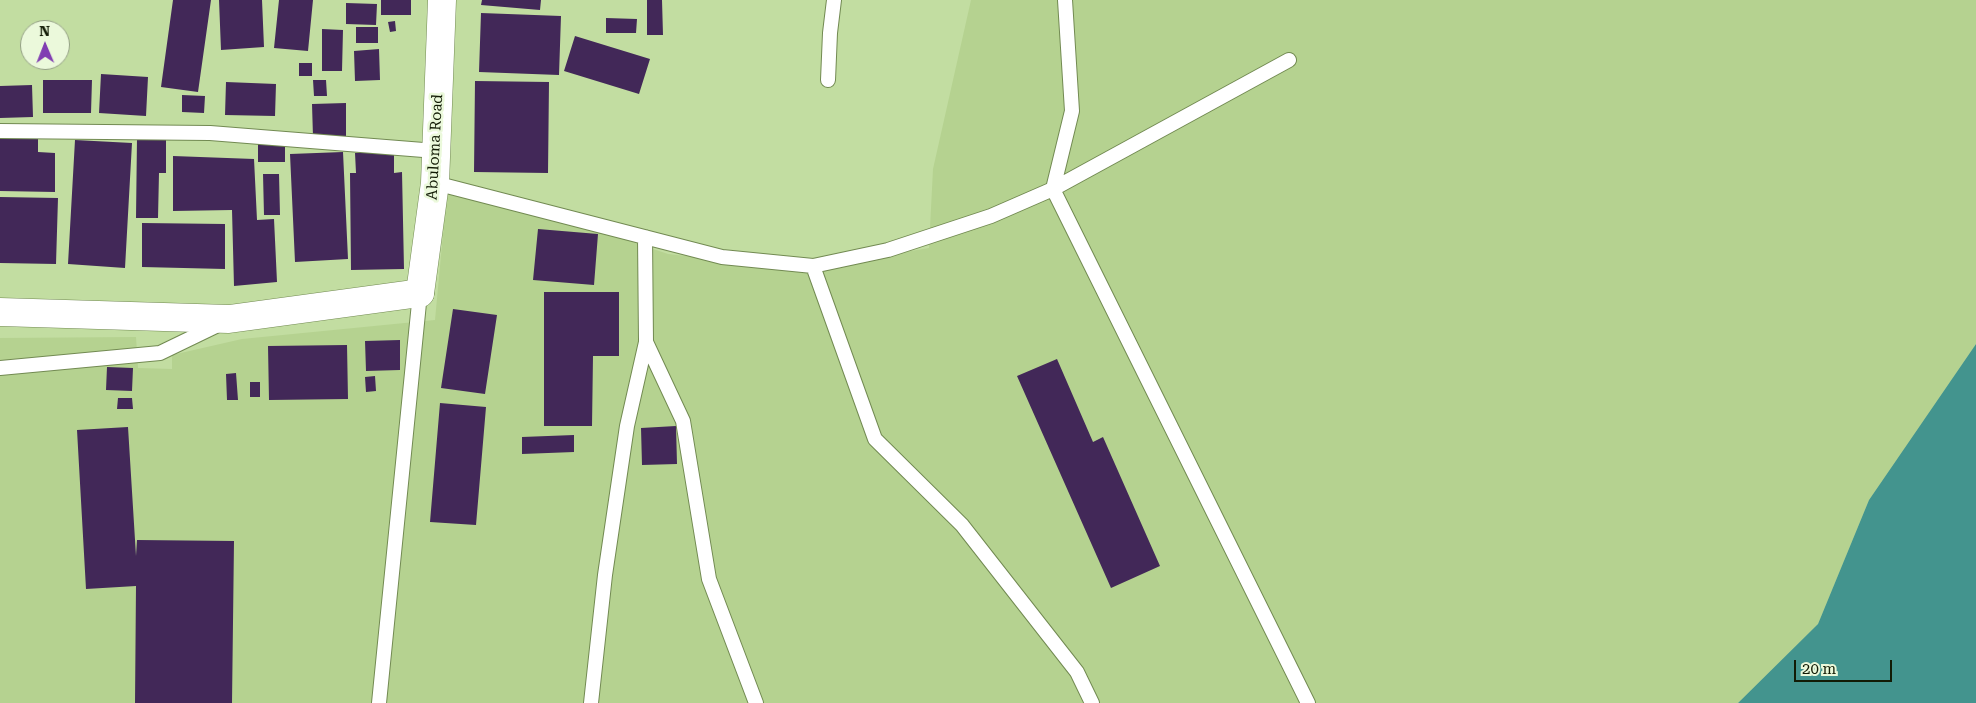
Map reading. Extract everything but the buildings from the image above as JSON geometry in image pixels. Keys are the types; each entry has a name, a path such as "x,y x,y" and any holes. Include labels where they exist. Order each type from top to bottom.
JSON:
{"street":[{"name":"Abuloma Road","path":"420,293 435,183 442,0"},
{"path":"0,312 229,319 420,293"}],"lane":[{"path":"828,80 830,32 834,0"},
{"path":"1065,0 1072,111 1053,189 1308,703"},
{"path":"435,183 722,257 813,266 888,250 991,216 1053,189 1289,60"},
{"path":"0,131 210,132 436,151"},
{"path":"591,703 605,575 624,445 646,342 646,237"},
{"path":"813,266 875,439 962,525 1077,672 1092,703"},
{"path":"380,703 420,293"},
{"path":"0,368 160,353 229,319"},
{"path":"646,342 683,421 710,579 756,703"}],"shaded area":[{"path":"971,0 1976,0 1976,344 1869,500 1818,624 1738,703 0,703 0,338 136,337 138,368 172,369 172,355 242,339 435,320 448,180 668,254 803,269 929,248 933,169"}],"water":[{"path":"1976,344 1976,703 1738,703 1818,624 1869,500"}]}
